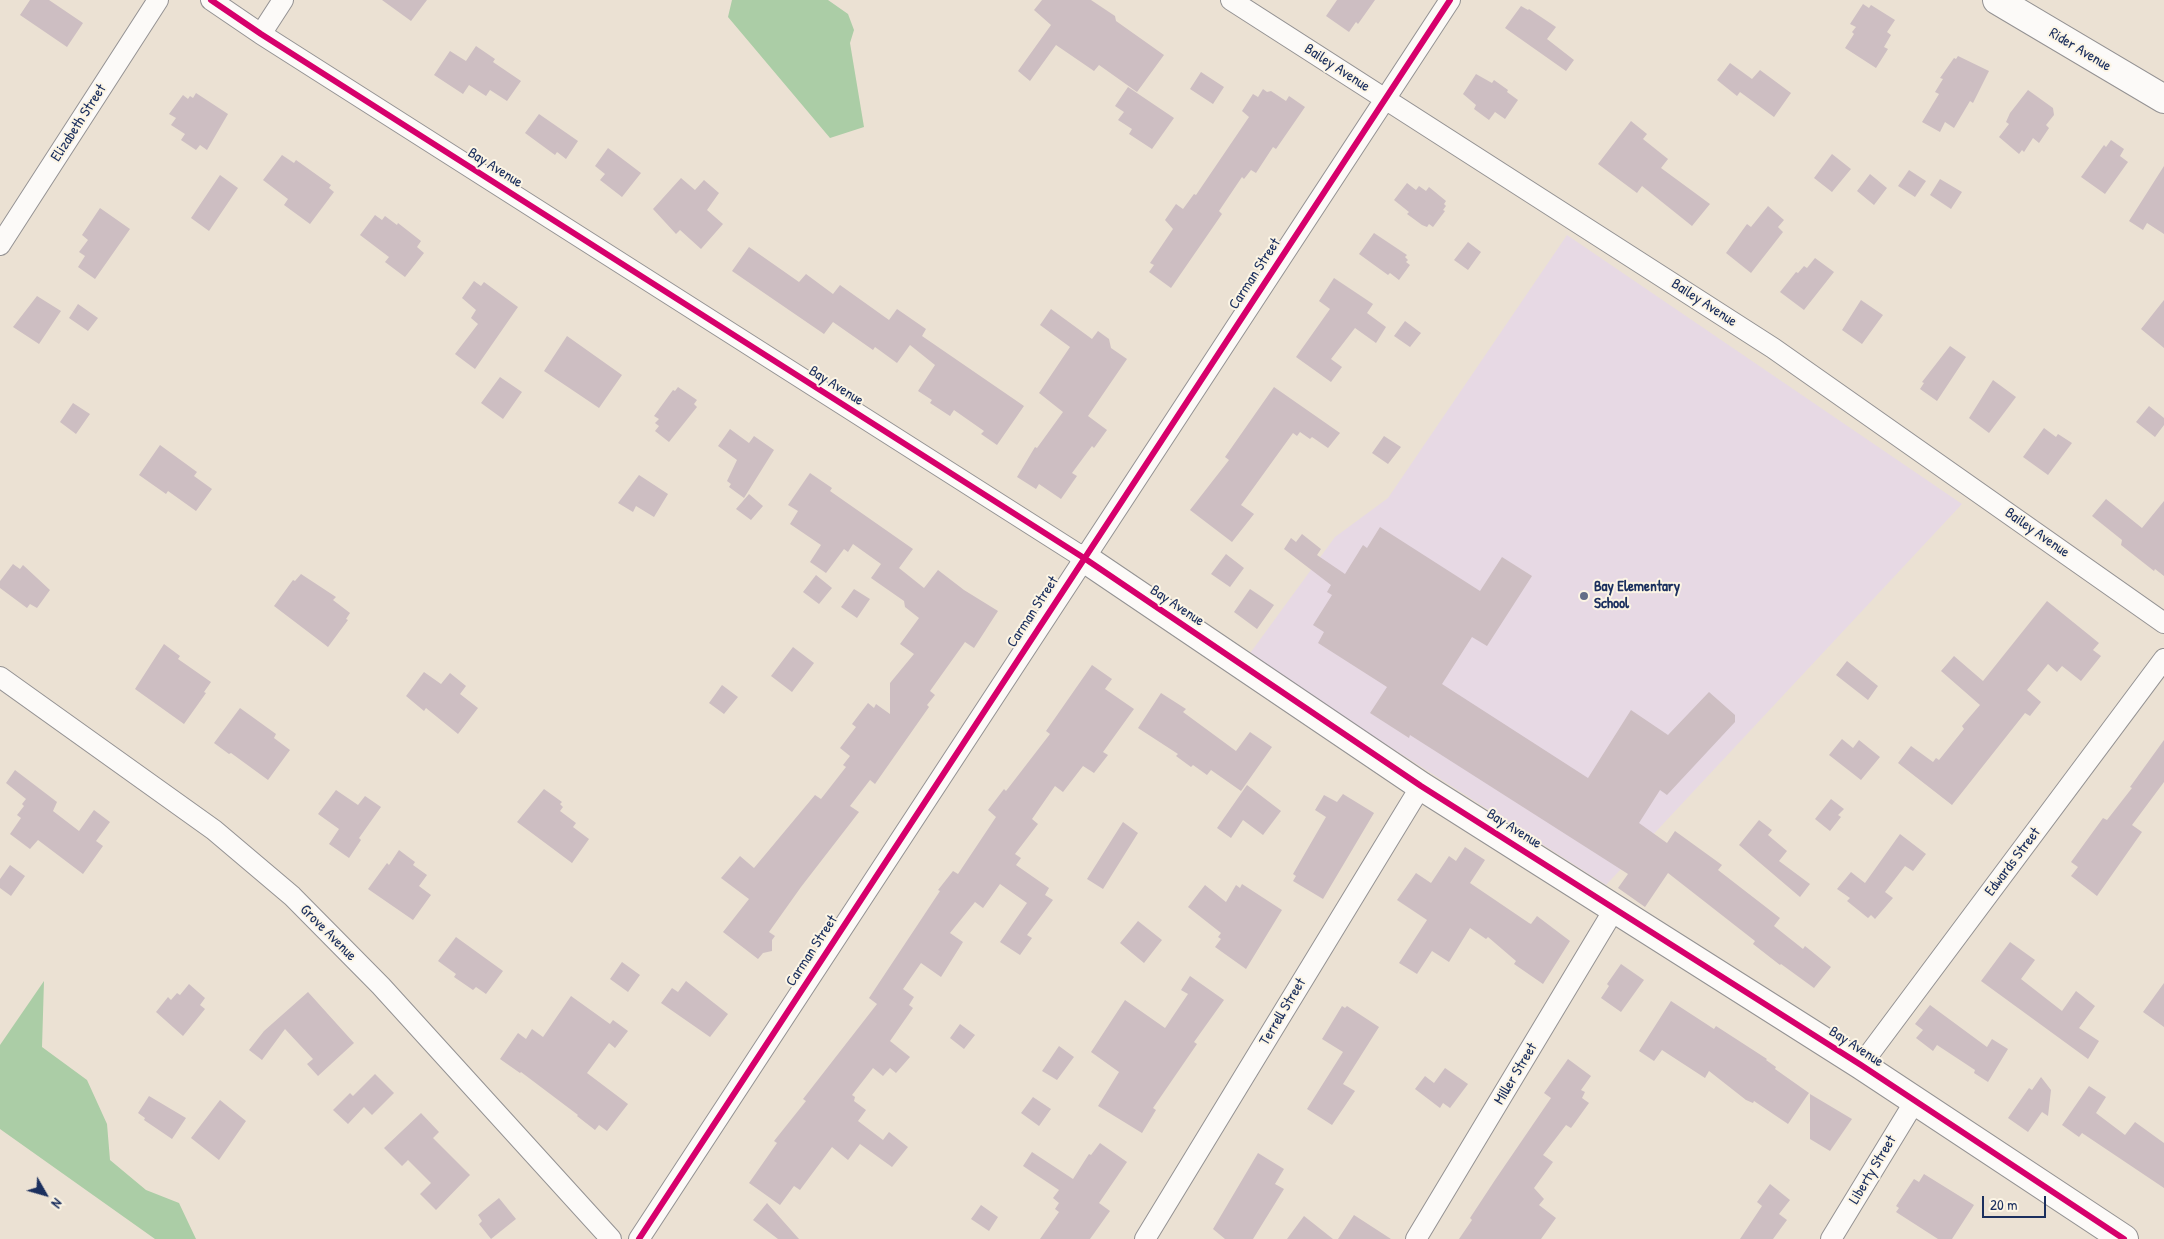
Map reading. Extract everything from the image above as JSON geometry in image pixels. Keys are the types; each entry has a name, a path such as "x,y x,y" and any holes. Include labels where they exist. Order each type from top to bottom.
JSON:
{"street":[{"name":"Elizabeth Street","path":"0,245 158,0"},
{"name":"Bay Avenue","path":"211,0 260,34 1084,558 1421,786 1861,1065 2124,1239"},
{"path":"260,34 283,0"},
{"name":"Bailey Avenue","path":"1231,0 1774,348 2164,623"},
{"name":"Carman Street","path":"638,1239 1450,0"},
{"name":"Rider Avenue","path":"1997,0 2164,98"},
{"name":"Edwards Street","path":"1861,1065 2164,659"},
{"name":"Grove Avenue","path":"0,677 214,830 292,896 381,986 611,1239"},
{"name":"Terrell Street","path":"1145,1239 1421,786"},
{"name":"Miller Street","path":"1416,1239 1615,908"},
{"name":"Liberty Street","path":"1831,1239 1915,1101"}],"shaded area":[{"name":"Bay Elementary School","path":"1567,235 1962,504 1606,885 1248,656 1335,537 1388,498"}],"green space":[{"path":"732,0 828,0 848,14 854,30 850,43 864,127 830,138 728,17"},
{"path":"44,981 42,1047 87,1080 107,1124 110,1160 146,1190 179,1203 196,1239 155,1239 0,1129 0,1045"}],"building":[{"path":"30,0 49,0 83,23 67,47 20,15"},
{"path":"382,0 427,0 411,21"},
{"path":"1042,0 1091,0 1115,16 1116,21 1164,55 1137,92 1099,65 1094,71 1056,45 1030,81 1018,71 1051,25 1034,10"},
{"path":"1337,0 1375,0 1358,24 1356,22 1349,32 1326,16"},
{"path":"1863,4 1869,8 1871,5 1895,20 1887,32 1891,35 1884,47 1888,49 1876,68 1845,48 1856,27 1850,24"},
{"path":"1521,6 1529,9 1556,27 1547,39 1574,60 1566,71 1505,28"},
{"path":"476,46 495,59 493,62 521,81 507,101 490,90 486,96 469,85 463,94 434,75 450,51 466,61"},
{"path":"1958,56 1989,71 1973,103 1970,101 1954,128 1945,122 1940,132 1922,122 1939,94 1935,92 1943,79 1940,78 1954,58 1956,59"},
{"path":"1730,63 1752,79 1760,70 1791,93 1774,117 1740,92 1737,96 1717,80"},
{"path":"1201,72 1224,87 1213,104 1190,89"},
{"path":"1476,74 1492,83 1494,80 1518,100 1505,119 1495,112 1489,120 1474,109 1476,105 1463,94"},
{"path":"1128,87 1174,118 1152,149 1129,134 1132,129 1118,120 1124,112 1115,106"},
{"path":"1263,89 1267,92 1271,91 1286,101 1289,96 1305,107 1276,149 1273,147 1256,173 1251,170 1244,179 1242,177 1219,211 1222,214 1171,288 1149,272 1154,265 1150,263 1173,229 1165,220 1176,204 1183,209 1194,194 1196,195 1249,117 1242,111 1253,94 1258,97"},
{"path":"2028,90 2053,108 2054,115 2046,125 2049,128 2039,143 2033,138 2024,152 2022,150 2019,154 1999,137 2009,124 2006,122 2010,113"},
{"path":"196,93 228,114 207,150 200,145 196,150 181,140 185,134 171,125 176,118 169,114 183,95 188,99 190,96 193,98"},
{"path":"539,114 578,141 566,159 557,152 555,155 525,133"},
{"path":"1631,121 1647,134 1643,139 1668,159 1661,168 1710,204 1692,226 1642,186 1637,193 1598,164"},
{"path":"2111,140 2124,149 2120,156 2128,162 2105,194 2081,177 2104,145 2106,147"},
{"path":"608,148 641,173 622,197 600,180 605,174 595,166"},
{"path":"1832,154 1851,169 1832,192 1814,178"},
{"path":"282,155 294,163 296,160 331,185 329,188 334,192 310,224 284,205 288,199 263,180"},
{"path":"2164,166 2164,234 2147,223 2143,230 2129,221"},
{"path":"1909,170 1926,181 1915,197 1898,186"},
{"path":"1870,174 1887,188 1874,205 1857,191"},
{"path":"220,175 238,188 209,231 191,218"},
{"path":"681,178 695,190 704,180 719,193 707,210 723,224 701,249 680,230 676,234 653,209"},
{"path":"1940,179 1962,192 1951,209 1930,195"},
{"path":"1407,183 1416,190 1419,186 1426,191 1429,187 1446,201 1444,204 1446,206 1443,210 1445,211 1433,227 1429,224 1427,227 1422,225 1407,214 1409,212 1394,200"},
{"path":"1768,206 1784,220 1778,227 1783,232 1751,273 1726,253 1747,224 1751,227"},
{"path":"100,208 130,229 95,279 78,267 85,256 79,252 88,240 82,235"},
{"path":"375,215 382,220 385,216 397,225 398,223 421,241 417,247 424,253 405,277 385,262 389,257 360,235"},
{"path":"1374,233 1407,255 1405,257 1408,260 1406,262 1410,265 1399,280 1390,273 1388,275 1359,254"},
{"path":"1468,242 1481,252 1468,270 1454,260"},
{"path":"749,247 799,282 806,274 833,294 840,285 889,320 897,309 926,329 922,336 1024,406 997,445 981,434 984,431 954,410 950,416 930,403 932,400 918,391 935,365 910,345 897,363 875,347 873,350 833,322 824,334 732,271"},
{"path":"1815,258 1834,272 1804,310 1780,292 1796,272 1798,273 1804,266 1807,268"},
{"path":"1334,278 1373,304 1367,313 1386,327 1376,343 1355,328 1331,359 1342,367 1331,382 1296,357 1330,309 1319,301"},
{"path":"474,281 481,286 484,282 518,307 475,369 455,354 478,324 471,318 476,310 462,298"},
{"path":"37,296 61,311 39,344 13,327"},
{"path":"1861,300 1883,315 1862,344 1842,330"},
{"path":"2164,300 2164,348 2141,329"},
{"path":"78,304 98,318 88,331 69,318"},
{"path":"1051,309 1092,339 1098,331 1109,339 1111,348 1127,359 1088,416 1107,430 1094,448 1092,446 1072,473 1077,476 1061,499 1039,484 1036,489 1017,477 1035,447 1037,448 1063,412 1039,393 1070,347 1040,325"},
{"path":"1405,321 1421,333 1410,347 1394,336"},
{"path":"567,336 622,375 599,408 544,371"},
{"path":"1950,346 1966,357 1937,401 1920,389 1924,383 1922,382"},
{"path":"500,377 522,392 503,419 481,403"},
{"path":"1993,380 2016,397 1989,433 1969,418"},
{"path":"678,387 697,400 694,404 697,407 669,442 655,431 659,426 655,423 659,419 654,416 673,390 675,391"},
{"path":"1274,387 1340,433 1328,448 1312,437 1310,439 1300,432 1297,436 1293,433 1241,505 1254,514 1232,542 1190,510 1229,460 1225,457"},
{"path":"73,403 90,414 76,434 60,422"},
{"path":"2149,406 2164,418 2164,425 2155,437 2136,422"},
{"path":"2044,428 2056,437 2058,434 2072,443 2048,475 2023,457"},
{"path":"730,429 749,443 754,436 774,450 744,498 729,487 731,484 727,481 737,460 718,446"},
{"path":"1384,436 1401,447 1388,464 1372,453"},
{"path":"160,445 197,472 194,476 212,489 196,511 168,491 166,494 139,475"},
{"path":"810,473 832,488 830,491 913,549 899,568 924,588 938,570 964,590 998,611 974,648 965,642 930,691 935,695 927,705 929,707 875,784 870,780 850,806 859,812 769,932 775,936 772,940 772,951 763,953 758,959 723,932 749,899 721,878 740,856 754,868 815,795 821,799 846,767 843,765 850,756 840,748 856,727 852,724 868,703 874,708 876,704 890,714 890,683 914,654 900,644 919,618 905,607 904,601 871,578 881,564 853,544 848,552 844,549 826,573 810,562 821,545 790,524 798,511 788,505"},
{"path":"639,475 668,494 654,517 636,506 633,512 618,503"},
{"path":"749,494 763,506 751,520 736,509"},
{"path":"2106,499 2142,528 2164,501 2164,576 2155,569 2154,571 2121,545 2122,540 2092,516"},
{"path":"1380,527 1480,591 1502,557 1532,576 1487,646 1472,637 1442,684 1588,778 1631,710 1668,735 1709,692 1735,715 1735,722 1667,795 1660,790 1639,823 1667,843 1675,831 1722,865 1718,870 1780,918 1774,926 1803,949 1805,946 1831,967 1814,988 1753,944 1755,941 1668,873 1645,907 1618,888 1628,874 1410,735 1409,738 1370,713 1387,687 1318,643 1324,632 1313,625 1332,595 1327,592 1331,585 1284,549 1291,538 1296,542 1302,534 1321,549 1317,555 1345,574 1363,545 1367,548"},
{"path":"1226,554 1244,568 1230,587 1211,574"},
{"path":"13,564 20,569 23,565 50,590 37,608 30,604 27,608 0,588 0,581"},
{"path":"301,574 336,597 333,600 350,613 346,619 348,620 328,647 274,606 293,580 295,581"},
{"path":"816,575 832,588 819,604 803,592"},
{"path":"854,589 870,599 857,618 841,607"},
{"path":"1250,589 1274,605 1257,629 1234,612"},
{"path":"2047,601 2099,643 2093,650 2101,656 2081,681 2062,666 2057,672 2048,664 2027,690 2041,702 2030,716 2025,713 1952,805 1898,763 1911,746 1933,762 1936,758 1939,760 1964,729 1962,726 1980,705 1941,671 1954,656 1983,681"},
{"path":"164,644 180,656 178,659 211,682 204,692 206,693 184,724 135,689"},
{"path":"793,647 814,663 792,692 771,676"},
{"path":"1847,661 1878,686 1868,700 1836,675"},
{"path":"1092,665 1112,679 1105,689 1134,709 1103,752 1108,755 1094,773 1083,766 1063,792 1055,786 1032,819 1038,824 1015,854 1021,858 1016,865 1049,888 1045,895 1053,900 1027,935 1032,938 1020,955 1000,942 1027,903 1000,884 983,908 975,902 950,933 963,942 941,977 921,963 903,989 914,997 909,1005 913,1008 890,1041 910,1057 896,1073 890,1068 883,1076 873,1068 852,1095 855,1097 854,1101 866,1110 858,1121 883,1140 889,1132 908,1147 892,1167 860,1144 848,1160 832,1147 800,1190 794,1186 780,1205 749,1183 777,1143 774,1141 806,1101 803,1099 877,1004 869,998 940,891 938,890 953,871 958,874 996,817 988,810 1004,789 1006,791 1050,734 1046,731"},
{"path":"424,672 441,684 450,673 466,686 460,694 478,708 458,734 426,708 424,711 406,696"},
{"path":"722,685 738,697 724,714 709,703"},
{"path":"1161,693 1186,709 1183,712 1236,751 1250,732 1272,747 1241,791 1211,770 1207,775 1193,765 1191,767 1176,756 1178,754 1138,728"},
{"path":"240,708 276,734 274,738 290,750 268,780 214,743"},
{"path":"1842,739 1853,748 1859,740 1880,757 1861,780 1829,755"},
{"path":"2164,740 2164,782 2132,825 2142,832 2097,896 2071,876 2078,867 2071,862 2103,818 2107,820 2132,788 2130,787"},
{"path":"15,770 57,802 53,811 79,831 94,810 110,822 96,841 103,846 83,874 38,840 30,849 10,834 21,818 17,815 24,806 22,804 26,799 6,783"},
{"path":"1247,785 1281,811 1263,835 1243,820 1231,838 1217,828"},
{"path":"544,789 562,802 560,804 563,807 560,811 576,823 573,827 589,839 572,863 517,822"},
{"path":"336,790 358,805 365,796 381,807 359,838 361,840 349,858 329,844 339,829 318,814"},
{"path":"1343,794 1374,813 1323,899 1293,881 1296,876 1293,874 1326,817 1315,810 1324,795 1337,802"},
{"path":"1831,799 1844,809 1838,815 1841,817 1830,831 1815,819"},
{"path":"1759,820 1772,830 1768,835 1787,851 1779,861 1810,884 1800,897 1739,845"},
{"path":"1123,822 1138,833 1103,889 1087,879"},
{"path":"1900,834 1926,854 1913,871 1905,866 1885,892 1893,898 1875,919 1871,915 1868,918 1847,901 1850,898 1837,889 1851,872 1865,883"},
{"path":"1465,847 1485,860 1470,883 1531,924 1537,916 1570,941 1543,984 1514,964 1516,961 1488,937 1486,939 1470,928 1449,962 1432,951 1417,974 1399,963 1427,920 1397,900 1416,873 1431,883 1449,856 1456,861"},
{"path":"399,850 415,862 413,865 427,875 419,886 431,895 413,920 368,889 387,863 389,865"},
{"path":"10,865 25,876 11,896 0,888 0,879"},
{"path":"1242,884 1282,910 1246,969 1215,947 1221,939 1218,937 1221,933 1188,907 1205,885 1226,902 1236,885 1240,888"},
{"path":"1138,921 1162,940 1144,963 1120,943"},
{"path":"456,937 503,971 486,994 476,987 473,990 454,977 456,974 438,961"},
{"path":"2010,942 2035,960 2021,979 2062,1011 2076,991 2095,1006 2079,1028 2099,1041 2088,1059 1981,981"},
{"path":"622,962 640,975 628,992 610,979"},
{"path":"1621,964 1644,980 1621,1012 1601,998 1609,986 1607,984"},
{"path":"1190,976 1224,1000 1194,1042 1197,1044 1153,1108 1156,1110 1142,1133 1098,1106 1119,1072 1091,1052 1125,1000 1165,1028 1188,994 1181,990"},
{"path":"686,981 728,1014 710,1037 661,1003 672,988 678,992"},
{"path":"2164,983 2164,1027 2143,1012"},
{"path":"189,984 205,998 200,1005 205,1009 183,1036 156,1012 168,997 171,1000 177,993 180,995"},
{"path":"308,992 354,1043 318,1076 307,1064 313,1059 285,1029 262,1060 249,1050 264,1031"},
{"path":"571,996 610,1024 613,1020 628,1031 615,1048 609,1043 587,1073 628,1104 607,1131 599,1125 595,1130 521,1072 500,1059 518,1033 526,1039 532,1029 543,1037"},
{"path":"1671,1001 1714,1029 1716,1026 1767,1059 1776,1067 1775,1069 1809,1093 1788,1124 1754,1101 1753,1103 1746,1100 1709,1071 1705,1078 1662,1050 1654,1061 1639,1051"},
{"path":"1930,1005 1987,1047 1992,1039 2008,1049 1988,1082 1974,1073 1975,1070 1937,1045 1933,1051 1916,1038 1923,1030 1915,1024"},
{"path":"1342,1006 1345,1008 1347,1006 1379,1027 1343,1084 1355,1091 1332,1125 1307,1109 1343,1052 1322,1039"},
{"path":"960,1024 975,1035 964,1049 950,1038"},
{"path":"1059,1046 1074,1057 1057,1080 1042,1071"},
{"path":"1568,1059 1591,1076 1581,1090 1585,1092 1582,1098 1589,1103 1571,1128 1566,1125 1543,1155 1553,1162 1534,1188 1544,1199 1539,1205 1556,1218 1541,1239 1459,1239 1472,1220 1470,1218 1551,1098 1544,1093"},
{"path":"1445,1068 1468,1084 1450,1108 1443,1103 1440,1108 1415,1089 1425,1076 1434,1083"},
{"path":"375,1074 394,1093 372,1115 364,1107 348,1124 333,1110 350,1093 353,1096"},
{"path":"2041,1077 2051,1090 2048,1116 2042,1112 2028,1132 2008,1118 2029,1088 2032,1090"},
{"path":"2089,1086 2106,1097 2096,1113 2125,1135 2135,1122 2164,1143 2164,1188 2082,1133 2079,1137 2062,1125"},
{"path":"1810,1094 1852,1119 1830,1151 1810,1139"},
{"path":"149,1096 186,1118 172,1139 144,1120 145,1118 138,1113"},
{"path":"1033,1097 1051,1109 1039,1126 1021,1113"},
{"path":"220,1100 246,1121 219,1160 191,1138"},
{"path":"421,1113 439,1132 433,1138 470,1175 436,1210 420,1194 431,1183 408,1160 402,1166 384,1148"},
{"path":"1100,1143 1127,1162 1099,1203 1110,1211 1090,1239 1040,1239 1059,1212 1055,1209 1059,1203 1053,1198 1059,1190 1023,1166 1032,1152 1073,1179 1089,1154 1091,1155"},
{"path":"1258,1153 1284,1169 1275,1184 1284,1189 1253,1239 1225,1239 1213,1229"},
{"path":"1924,1174 1974,1205 1952,1239 1938,1239 1896,1212 1899,1208 1896,1206 1914,1179 1919,1182"},
{"path":"1770,1184 1790,1200 1779,1214 1787,1220 1773,1239 1740,1239 1762,1206 1757,1202"},
{"path":"499,1198 516,1219 491,1239 479,1224 482,1221 478,1215"},
{"path":"767,1203 799,1239 778,1239 753,1220"},
{"path":"981,1205 998,1217 989,1231 971,1219"},
{"path":"1354,1215 1391,1239 1338,1239"},
{"path":"1304,1216 1333,1239 1287,1239"}],"cycle path":[{"path":"211,0 261,34 1084,558 1421,786 1861,1065 2124,1239"},
{"path":"639,1239 1450,0"}],"place":[{"name":"Bay Elementary School","path":"1584,596"}]}
